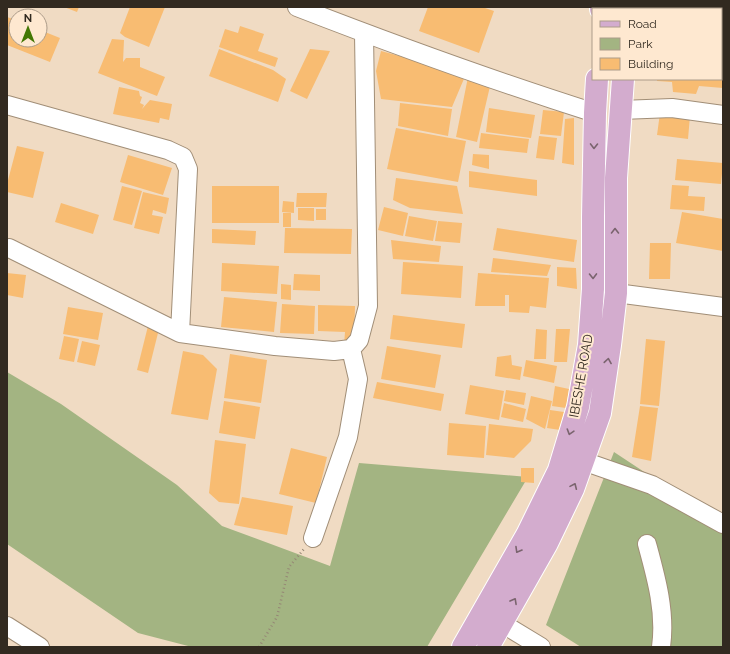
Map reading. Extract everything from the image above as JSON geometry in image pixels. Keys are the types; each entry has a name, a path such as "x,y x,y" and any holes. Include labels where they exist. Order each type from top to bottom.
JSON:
{"main road":[{"name":"IBESHE ROAD","path":"463,647 527,536 559,470 578,407 589,345 593,289 593,217 597,80"},
{"name":"IBESHE ROAD","path":"488,647 547,543 576,482 600,413 616,293 616,178 623,80"}],"street":[{"path":"297,7 516,88 595,113"},
{"path":"9,248 180,332 275,346 334,351 351,349 359,340 368,306 364,33"},
{"path":"7,105 168,150 183,157 188,169 180,332"},
{"path":"621,110 672,108 723,115"},
{"path":"616,293 723,307"},
{"path":"313,538 348,437 358,379 351,349"},
{"path":"583,461 652,485 723,524"},
{"path":"647,544 657,582 662,622 660,647"},
{"path":"484,612 541,647"},
{"path":"7,626 40,647"}],"path":[{"path":"259,647 277,618 290,567 313,538"}],"green space":[{"path":"7,372 61,404 177,485 222,526 330,566 359,463 528,477 427,647 192,647 138,633 7,544"},
{"path":"614,452 723,524 723,647 581,647 546,625"}],"building":[{"path":"64,7 79,7 77,12"},
{"path":"130,7 165,7 149,47 125,37 120,33"},
{"path":"428,7 482,7 494,11 479,53 419,31"},
{"path":"723,7 723,38 722,8 670,8"},
{"path":"7,17 8,45 7,45"},
{"path":"240,26 264,34 258,51 278,58 275,67 219,47 225,29 238,33"},
{"path":"48,33 60,38 50,62 15,48 48,48"},
{"path":"112,39 124,40 123,62 126,58 140,58 140,67 165,77 157,96 98,73"},
{"path":"723,45 723,88 699,86 696,94 673,92 672,82 657,81 722,80"},
{"path":"219,49 273,70 286,79 278,102 209,76"},
{"path":"310,49 330,51 307,99 290,91"},
{"path":"381,51 466,74 452,107 381,99 376,71"},
{"path":"468,77 491,82 477,142 456,137"},
{"path":"119,87 139,91 140,96 142,97 140,103 144,105 142,109 150,100 172,104 169,120 160,118 159,123 113,114"},
{"path":"400,103 452,109 448,136 398,126"},
{"path":"489,108 535,115 531,138 486,132"},
{"path":"543,110 564,112 561,136 540,134"},
{"path":"660,113 690,116 688,139 657,135"},
{"path":"574,118 574,165 562,163 565,119"},
{"path":"396,128 466,141 458,182 387,169"},
{"path":"481,133 529,139 527,153 479,148"},
{"path":"539,136 557,138 554,160 536,158"},
{"path":"17,146 44,152 33,198 7,192 7,184"},
{"path":"473,154 489,155 489,169 472,165"},
{"path":"128,155 172,168 163,195 120,182"},
{"path":"677,159 723,163 721,184 675,180"},
{"path":"469,171 537,180 537,196 469,187"},
{"path":"396,178 457,186 463,214 410,208 393,200"},
{"path":"672,185 689,186 688,196 705,197 704,211 670,209"},
{"path":"122,186 142,191 132,225 113,220"},
{"path":"212,186 279,186 279,223 212,223"},
{"path":"143,192 169,198 166,214 153,210 152,215 163,217 159,234 134,228"},
{"path":"297,193 327,193 326,207 296,207"},
{"path":"283,201 294,202 294,213 282,212"},
{"path":"61,203 99,215 93,234 55,222"},
{"path":"384,207 408,213 403,236 378,230"},
{"path":"298,208 314,208 314,221 298,220"},
{"path":"316,209 326,209 326,220 316,220"},
{"path":"682,212 723,219 723,251 676,243"},
{"path":"283,213 291,213 291,227 283,227"},
{"path":"409,216 437,221 433,241 405,236"},
{"path":"438,221 462,223 460,243 435,241"},
{"path":"285,228 352,229 351,254 284,253"},
{"path":"497,228 577,240 574,262 493,250"},
{"path":"212,229 256,231 255,245 212,243"},
{"path":"391,240 441,246 439,262 393,259"},
{"path":"650,243 671,243 670,279 649,279"},
{"path":"493,258 551,265 547,276 491,272"},
{"path":"403,262 463,266 461,298 401,294"},
{"path":"222,263 279,266 277,294 221,291"},
{"path":"557,267 576,268 577,289 557,286"},
{"path":"7,273 26,275 23,298 7,295"},
{"path":"478,273 549,278 546,308 530,306 529,313 509,312 509,295 505,295 505,306 475,306"},
{"path":"294,274 320,275 320,291 293,290"},
{"path":"281,284 291,285 291,300 281,299"},
{"path":"224,297 277,302 274,332 221,327"},
{"path":"282,304 315,306 314,334 280,333"},
{"path":"318,305 355,306 354,345 344,345 345,332 318,331"},
{"path":"68,307 103,313 98,340 63,334"},
{"path":"393,315 465,324 462,348 390,339"},
{"path":"148,326 159,329 148,373 137,370"},
{"path":"536,329 547,330 546,359 534,359"},
{"path":"556,329 570,329 567,362 554,362"},
{"path":"64,336 79,339 74,362 59,359"},
{"path":"646,339 665,341 659,406 640,404"},
{"path":"82,341 100,345 95,366 77,362"},
{"path":"387,346 441,355 435,388 381,379"},
{"path":"183,351 203,355 217,369 208,420 171,414"},
{"path":"230,354 267,360 261,403 224,398"},
{"path":"511,355 512,365 522,367 520,380 495,376 497,357"},
{"path":"526,360 557,366 554,383 523,376"},
{"path":"377,382 444,394 441,411 373,398"},
{"path":"470,385 504,391 499,420 465,414"},
{"path":"555,386 569,389 566,408 552,406"},
{"path":"506,390 526,393 524,405 504,401"},
{"path":"531,396 552,401 545,429 526,419"},
{"path":"224,401 260,407 255,439 219,433"},
{"path":"504,403 526,409 523,422 501,417"},
{"path":"640,406 658,408 651,461 632,457"},
{"path":"550,410 564,412 560,430 547,428"},
{"path":"449,423 486,426 484,458 447,455"},
{"path":"489,424 533,429 531,441 514,458 486,455"},
{"path":"215,440 246,444 239,504 219,502 209,493"},
{"path":"291,448 327,457 316,503 279,494"},
{"path":"521,468 534,468 534,483 521,482"},
{"path":"242,497 293,506 287,535 234,525"}]}
